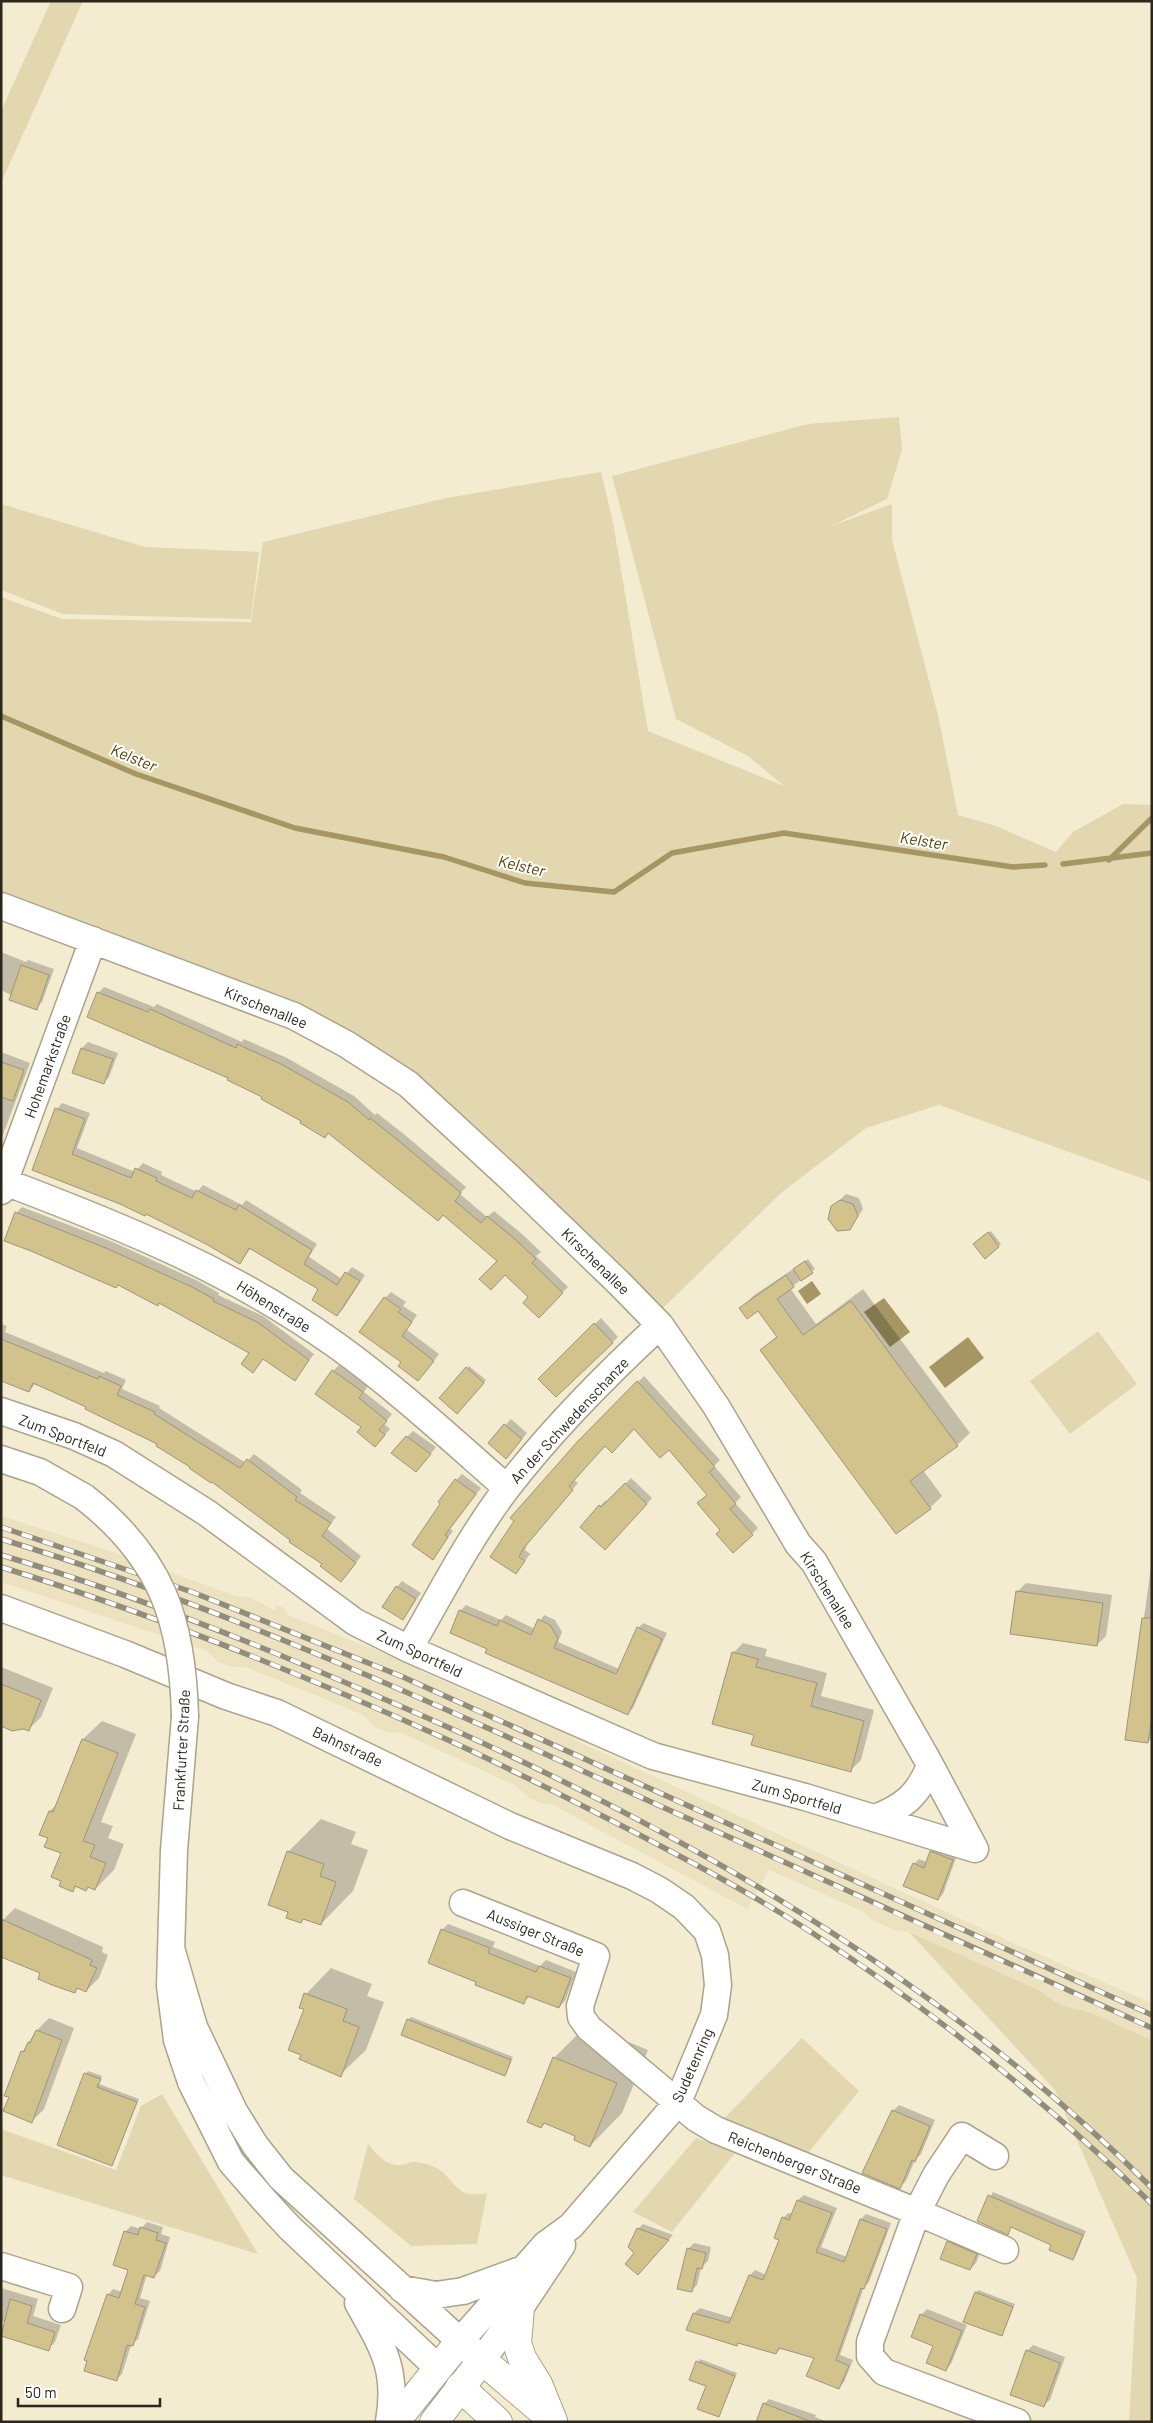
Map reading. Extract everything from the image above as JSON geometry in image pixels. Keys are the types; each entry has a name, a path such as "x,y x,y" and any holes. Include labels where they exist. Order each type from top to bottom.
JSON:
{"main road":[{"path":"520,2308 517,2343 522,2358 538,2384 553,2422"},
{"path":"395,2422 460,2341 553,2422"},
{"path":"434,2422 482,2360"},
{"path":"438,2368 498,2422"}],"street":[{"name":"Kirschenallee","path":"1,906 294,1016 392,1072 510,1178 620,1284 660,1325 716,1406 798,1544 814,1562 975,1849"},
{"name":"Hohemarkstraße","path":"3,1187 93,940"},
{"name":"Höhenstraße","path":"3,1187 149,1238 195,1260 277,1306 336,1345 387,1384 507,1488"},
{"name":"An der Schwedenschanze","path":"409,1649 464,1551 507,1488 589,1394 660,1325"},
{"name":"Zum Sportfeld","path":"1,1411 74,1436 114,1454 207,1514 355,1622 409,1649 653,1756 876,1818 975,1849"},
{"name":"Frankfurter Straße","path":"1,1459 40,1472 84,1497 126,1534 157,1579 172,1618 181,1656 185,1717 170,1921 171,1948"},
{"name":"Bahnstraße","path":"1,1608 125,1654 226,1696 277,1712 510,1826 632,1876 659,1890 684,1907"},
{"path":"876,1818 897,1810 908,1800 917,1791 930,1766"},
{"name":"Aussiger Straße","path":"464,1903 596,1956 580,2006 581,2017 589,2028 678,2102"},
{"name":"Sudetenring","path":"460,2341 546,2245 571,2226 678,2102 714,2015 718,1985 715,1955 707,1931 684,1907"},
{"path":"171,1948 171,2007 176,2040 191,2082 231,2162 265,2201 345,2281 438,2368"},
{"path":"171,1948 194,2027 234,2111 255,2145 281,2178 460,2341"},
{"name":"Reichenberger Straße","path":"678,2102 696,2118 716,2130 1005,2250"},
{"path":"995,2156 962,2136 936,2175 917,2212 870,2342 870,2356 884,2372 1017,2422"},
{"name":"Sudetenring","path":"482,2360 558,2253 571,2226"},
{"path":"1,2266 69,2288 62,2309"},
{"path":"402,2289 436,2296 463,2291 524,2269"},
{"path":"345,2281 373,2330 390,2366 393,2384 389,2422"}],"shaded area":[{"path":"51,1 83,1 1,183 1,111"},
{"path":"899,417 902,450 887,499 831,526 892,504 892,540 938,715 958,815 996,826 1056,852 1073,832 1123,804 1152,805 1152,1182 939,1105 866,1128 781,1193 661,1310 403,1067 1,894 1,597 62,619 251,622 263,542 446,498 601,472 613,522 648,731 784,786 748,756 676,719 612,476 808,424"},
{"path":"1,504 145,547 259,552 251,619 63,614 1,590"},
{"path":"812,1281 821,1294 807,1304 798,1291"},
{"path":"884,1298 910,1332 890,1347 864,1312"},
{"path":"1098,1331 1137,1384 1070,1434 1030,1381"},
{"path":"968,1337 984,1358 945,1388 929,1367"},
{"path":"1,1516 98,1547 237,1596 249,1597 274,1610 276,1605 284,1608 288,1615 418,1667 420,1671 570,1736 575,1740 1013,1943 1152,2003 1152,2040 1084,2010 1073,2010 1050,2000 1041,1991 909,1932 894,1930 872,1920 862,1911 769,1870 747,1909 553,1805 540,1803 528,1797 516,1786 402,1733 387,1732 374,1726 363,1715 246,1667 231,1667 218,1662 207,1651 1,1582"},
{"path":"909,1932 1041,1991 1061,2005 1072,2009 1084,2010 1152,2040 1152,2422 1129,2422 1137,2278 1055,2090"},
{"path":"802,2038 859,2091 803,2159 719,2124"},
{"path":"162,2094 258,2254 1,2175 1,2129 116,2170 141,2106"},
{"path":"696,2138 735,2153 672,2232 633,2212"},
{"path":"368,2144 382,2159 391,2164 403,2165 413,2162 432,2166 446,2175 455,2186 467,2193 476,2195 487,2193 477,2244 411,2246 354,2199"}],"building":[{"path":"21,965 49,975 37,1010 9,1000"},
{"path":"97,992 148,1012 150,1009 236,1048 237,1044 281,1064 348,1102 369,1120 370,1118 399,1141 461,1193 455,1201 481,1223 487,1216 516,1240 536,1259 532,1263 563,1293 539,1318 523,1303 528,1297 505,1275 491,1290 479,1279 497,1261 443,1215 438,1221 328,1133 325,1138 300,1123 301,1121 261,1099 262,1097 227,1080 228,1078 87,1017"},
{"path":"81,1048 113,1059 104,1084 72,1073"},
{"path":"1,1062 24,1070 13,1101 1,1097"},
{"path":"55,1108 85,1119 72,1154 131,1178 135,1168 157,1178 156,1181 192,1198 196,1190 236,1210 239,1205 312,1250 304,1264 337,1285 345,1272 360,1281 337,1316 312,1300 318,1289 249,1248 240,1264 206,1244 146,1214 145,1216 120,1204 32,1170"},
{"path":"840,1200 853,1204 858,1216 850,1230 837,1231 828,1219 831,1206"},
{"path":"15,1212 106,1248 192,1287 214,1299 213,1301 257,1322 309,1360 295,1381 263,1359 253,1373 241,1364 249,1353 159,1303 158,1306 118,1285 116,1288 4,1241"},
{"path":"988,1232 999,1247 985,1259 973,1244"},
{"path":"805,1261 813,1273 801,1281 793,1269"},
{"path":"786,1275 794,1287 777,1299 803,1335 851,1301 958,1446 910,1481 931,1509 896,1534 760,1350 777,1337 758,1311 747,1319 739,1308"},
{"path":"384,1297 401,1309 398,1312 412,1322 402,1336 434,1361 418,1381 398,1366 401,1362 359,1332"},
{"path":"594,1323 613,1343 556,1397 538,1379"},
{"path":"1,1339 98,1379 99,1376 121,1386 117,1395 155,1412 154,1414 240,1468 247,1459 297,1497 295,1500 331,1523 322,1536 356,1563 341,1582 320,1566 322,1564 289,1542 290,1540 212,1482 156,1446 157,1444 85,1409 86,1407 33,1383 29,1392 1,1381"},
{"path":"466,1367 484,1383 457,1414 439,1398"},
{"path":"332,1370 363,1392 359,1398 387,1421 379,1430 385,1435 375,1447 357,1432 361,1427 315,1394"},
{"path":"637,1381 715,1467 709,1472 736,1504 730,1509 753,1535 733,1553 716,1534 720,1530 697,1503 707,1495 669,1450 660,1458 634,1429 612,1453 605,1446 569,1486 573,1490 523,1549 519,1557 525,1561 516,1574 490,1557 514,1521 510,1518 578,1441"},
{"path":"504,1424 522,1439 506,1459 488,1443"},
{"path":"406,1436 431,1454 416,1472 391,1453"},
{"path":"455,1479 476,1494 445,1535 448,1537 433,1560 412,1545 440,1504 438,1502"},
{"path":"625,1483 647,1504 605,1550 580,1527 599,1505 601,1507"},
{"path":"396,1586 416,1599 403,1620 382,1607"},
{"path":"1016,1591 1103,1603 1097,1646 1010,1634"},
{"path":"459,1610 497,1626 500,1620 531,1635 538,1619 550,1625 558,1638 554,1648 616,1674 637,1627 662,1639 628,1715 485,1653 487,1649 450,1633"},
{"path":"1142,1618 1152,1618 1152,1717 1148,1743 1125,1740"},
{"path":"732,1652 758,1659 756,1667 817,1683 811,1706 864,1721 851,1772 751,1745 754,1735 712,1724"},
{"path":"1,1684 41,1700 29,1731 23,1729 12,1731 1,1726"},
{"path":"82,1739 118,1753 83,1841 95,1845 90,1857 106,1863 95,1890 88,1887 86,1891 75,1886 73,1892 59,1886 61,1881 51,1877 61,1853 44,1847 48,1838 39,1835 49,1811 53,1812"},
{"path":"287,1851 324,1864 320,1876 336,1882 321,1925 303,1919 301,1923 286,1918 288,1912 268,1905"},
{"path":"930,1851 953,1860 938,1900 903,1886 913,1863 924,1868"},
{"path":"1,1919 92,1960 90,1965 97,1968 86,1992 77,1988 75,1993 52,1985 38,1979 40,1973 1,1957"},
{"path":"441,1929 490,1948 488,1953 536,1972 539,1966 571,1978 559,2008 527,1996 524,2004 475,1985 476,1982 428,1963"},
{"path":"304,1993 347,2009 343,2021 359,2027 341,2077 299,2059 301,2055 288,2050 304,2009 299,2008"},
{"path":"407,2019 511,2060 505,2076 401,2035"},
{"path":"36,2030 62,2040 32,2123 3,2111 9,2097 4,2096 21,2051 24,2052"},
{"path":"553,2057 617,2083 590,2147 574,2140 575,2136 544,2123 541,2128 527,2122"},
{"path":"84,2073 101,2079 97,2087 137,2102 112,2166 57,2145"},
{"path":"892,2110 930,2126 915,2162 912,2160 900,2189 862,2173"},
{"path":"988,2195 1083,2235 1073,2260 1049,2250 1051,2245 1011,2227 1008,2235 977,2221"},
{"path":"797,2200 832,2213 816,2252 844,2262 860,2219 887,2229 864,2289 861,2288 836,2360 849,2366 839,2389 806,2376 814,2358 779,2348 776,2354 738,2343 737,2346 686,2330 693,2313 729,2323 749,2275 763,2280 779,2240 774,2238 782,2217 789,2220"},
{"path":"140,2227 158,2233 156,2240 166,2243 154,2278 144,2275 135,2304 145,2307 133,2346 127,2345 117,2381 84,2371 87,2361 84,2360 107,2294 119,2298 128,2270 113,2265 124,2231 138,2235"},
{"path":"637,2228 669,2240 638,2275 625,2264 634,2253 628,2247"},
{"path":"947,2241 977,2254 970,2270 940,2259"},
{"path":"687,2248 706,2253 702,2269 697,2268 692,2292 677,2289"},
{"path":"975,2292 1013,2307 1002,2336 963,2322"},
{"path":"10,2299 32,2306 27,2323 55,2332 49,2351 1,2336"},
{"path":"920,2314 962,2331 946,2371 926,2363 933,2346 911,2337"},
{"path":"1026,2350 1060,2363 1044,2407 1010,2395"},
{"path":"696,2361 735,2376 719,2417 697,2409 706,2386 689,2380"},
{"path":"763,2403 809,2421 756,2422"}],"waterway":[{"name":"Kelster","path":"1,716 136,774 295,828 444,857 525,883 614,892 672,853 784,833 1013,867 1045,865"},
{"name":"Kelster","path":"1109,860 1152,818"},
{"name":"Kelster","path":"1063,864 1152,853"}],"railway":[{"path":"1,1527 192,1592 403,1677 1152,2015"},
{"path":"1,1539 150,1589 369,1676 1152,2028"},
{"path":"1,1555 134,1599 308,1667 460,1733 568,1784 673,1839 776,1898 876,1962 972,2031 1064,2107 1152,2188"},
{"path":"1,1567 167,1623 384,1711 536,1782 725,1881 814,1934 904,1995 1032,2095 1152,2204"}]}
